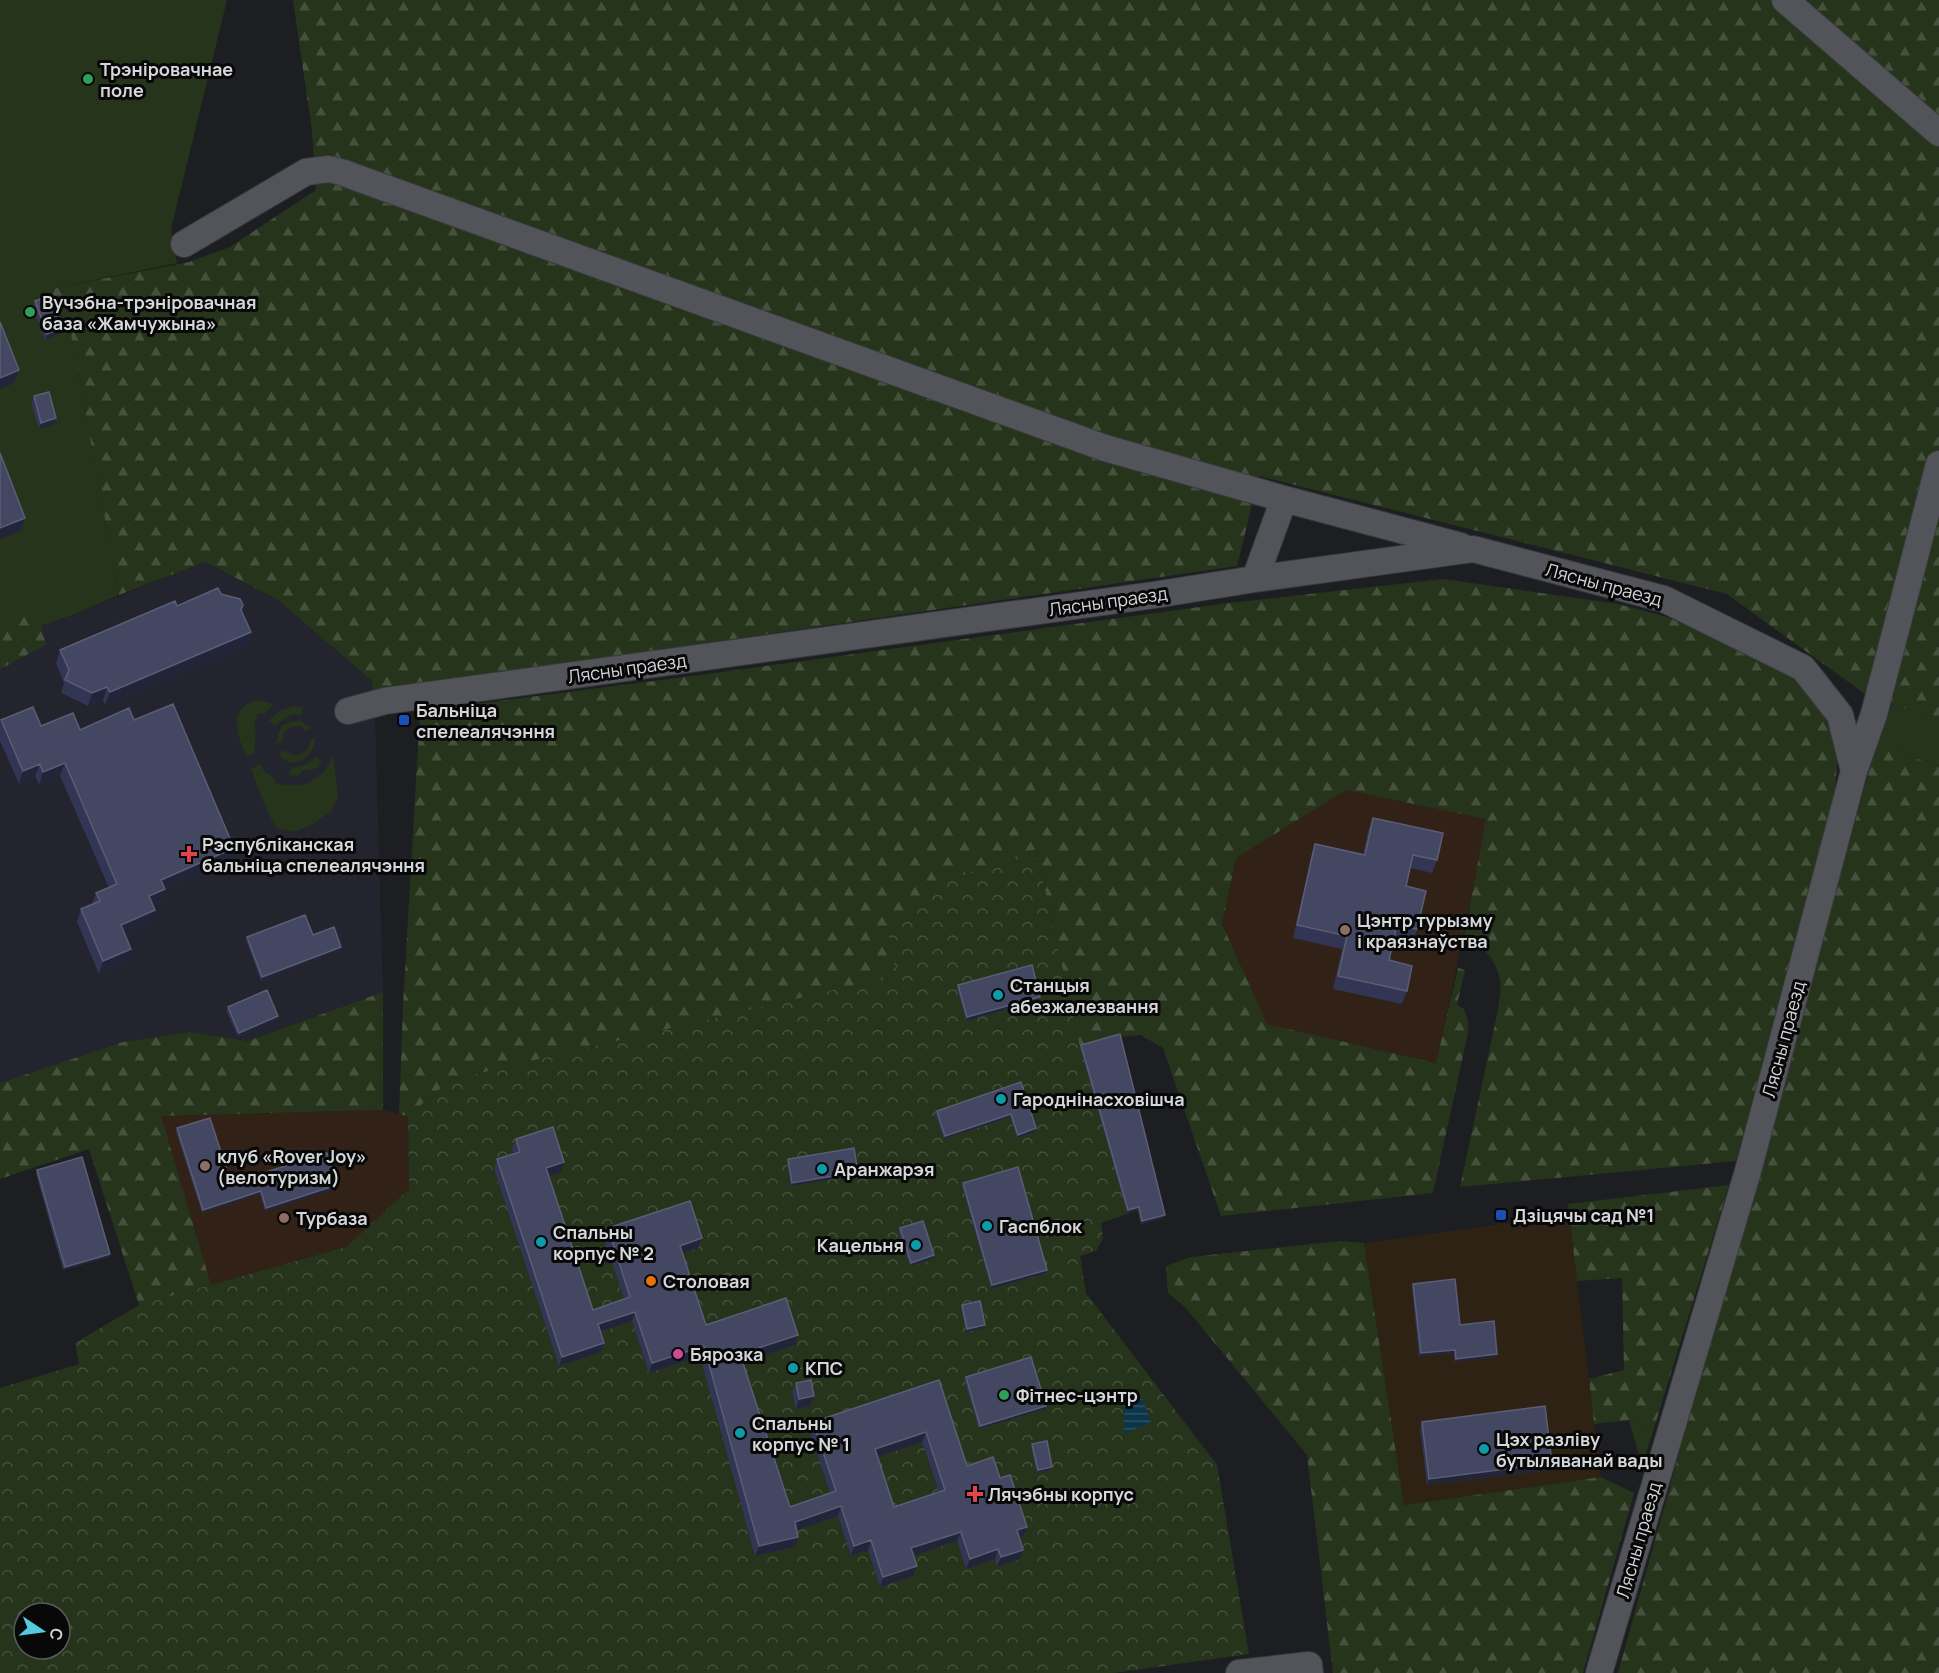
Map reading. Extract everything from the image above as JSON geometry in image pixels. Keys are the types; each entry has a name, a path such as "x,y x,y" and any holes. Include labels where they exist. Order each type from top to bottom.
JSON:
{"street":[{"path":"1785,0 1939,133"},
{"path":"184,244 306,172 329,169 1105,448 1284,500 1473,549"},
{"path":"1854,771 1876,707 1939,464"},
{"path":"1255,579 1284,500"},
{"name":"Лясны праезд","path":"348,711 385,701 1130,599 1473,549 1664,598 1803,668 1840,716 1854,771 1748,1171 1599,1673"},
{"path":"1239,1673 1309,1669"}],"shaded area":[{"name":"Рэспубліканская бальніца спелеалячэння","path":"204,562 278,600 372,681 383,992 248,1041 191,1032 123,1042 0,1083 0,640 70,616"},
{"name":"Цэнтр турызму і краязнаўства","path":"1346,790 1487,819 1437,1063 1266,1024 1222,924 1236,858"},
{"name":"Турбаза","path":"383,1110 408,1116 409,1189 346,1247 211,1285 160,1116"},
{"path":"1569,1215 1601,1477 1404,1505 1364,1243"}],"green space":[{"name":"Вучэбна-трэніровачная база «Жамчужына»","path":"0,0 227,0 171,229 177,263 50,289 71,335 119,595 70,616 0,640"},
{"path":"293,0 1939,0 1939,719 1865,694 1727,594 1259,476 1237,566 373,691 372,681 278,600 205,562 119,595 71,335 50,289 189,262 230,247 316,190 312,131"},
{"path":"1443,579 1618,604 1667,617 1774,663 1796,680 1823,713 1838,751 1835,792 1736,1161 1460,1187 1501,991 1496,966 1488,954 1483,948 1464,937 1486,819 1346,790 1236,858 1222,924 1267,1024 1436,1063 1458,968 1465,970 1457,1005 1464,1009 1468,1021 1468,1033 1433,1193 1221,1216 1163,1048 1141,1035 1119,1037 1080,1048 1036,849 898,975 451,1080 408,1116 399,1114 420,711 1221,604"},
{"path":"37,610 46,645 0,669 0,617"},
{"path":"258,700 274,704 265,713 258,714 254,725 256,732 254,754 246,756 237,731 238,716 241,709"},
{"path":"1892,704 1939,719 1939,766 1906,755 1879,736"},
{"path":"295,706 303,708 301,715 292,714 275,725 268,721 281,710"},
{"path":"299,720 311,728 306,731 301,726 292,727 284,732 282,742 275,744 282,725"},
{"path":"1879,736 1906,755 1939,766 1939,1673 1618,1673"},
{"path":"315,737 314,745 307,757 296,763 284,760 279,754 285,750 294,755 302,754 308,749 310,740"},
{"path":"333,756 338,797 331,811 312,825 293,832 276,828 251,769 260,764 264,771 275,779 276,783 305,785 324,772"},
{"path":"316,757 322,761 318,768 303,771 297,776 288,775 291,767 304,765"},
{"path":"1036,849 1080,1048 1119,1037 1141,1224 1138,1210 1101,1223 1103,1238 1096,1251 1080,1256 1086,1293 1217,1465 1249,1654 1114,1673 0,1673 0,1388 79,1364 75,1343 139,1305 346,1247 409,1189 408,1116 451,1080 897,975 889,936 929,887"},
{"path":"383,992 383,1110 161,1116 211,1285 139,1305 89,1149 0,1179 0,1083 123,1042 191,1032 248,1041"},
{"path":"1729,1185 1654,1428 1629,1420 1594,1424 1589,1379 1624,1370 1622,1278 1577,1281 1568,1204"},
{"path":"1340,1241 1364,1243 1404,1505 1601,1477 1634,1493 1583,1673 1333,1673 1307,1455 1185,1307 1168,1293 1166,1266 1191,1257"},
{"path":"1629,1420 1654,1428 1642,1466"}],"water":[{"path":"1124,1398 1143,1399 1151,1422 1124,1434"}],"building":[{"path":"49,296 61,328 47,334 35,301"},
{"path":"0,322 19,370 0,378"},
{"path":"49,392 56,418 41,423 34,396"},
{"path":"0,453 25,518 0,528"},
{"path":"218,588 221,594 240,599 243,605 241,610 251,632 110,692 107,687 92,693 65,680 69,670 60,650 175,601 177,606"},
{"path":"173,704 234,848 161,880 165,889 149,896 155,910 121,925 131,949 103,961 81,909 100,901 96,893 117,884 65,763 43,772 40,764 23,771 1,720 33,707 41,726 73,713 80,730 129,708 134,720"},
{"path":"1373,818 1443,833 1437,860 1413,855 1406,886 1426,891 1417,929 1397,925 1389,960 1412,966 1407,991 1338,976 1347,936 1297,925 1315,844 1365,855"},
{"path":"305,915 313,935 334,927 341,947 262,977 247,937"},
{"name":"Станцыя абезжалезвання","path":"1032,965 1040,997 967,1017 958,985"},
{"path":"267,990 278,1016 239,1033 228,1007"},
{"path":"1120,1034 1165,1215 1142,1221 1139,1207 1128,1210 1081,1045"},
{"name":"Гароднінасховішча","path":"1021,1082 1036,1128 1018,1135 1011,1114 945,1136 937,1111"},
{"path":"210,1118 231,1183 327,1153 337,1185 266,1208 261,1191 203,1210 177,1128"},
{"path":"553,1127 564,1162 546,1168 593,1310 630,1297 608,1228 690,1201 702,1238 680,1246 706,1325 786,1298 798,1335 740,1354 790,1507 836,1491 813,1422 939,1380 967,1466 993,1457 1000,1478 1010,1475 1027,1527 1017,1530 1023,1550 1001,1557 998,1549 970,1559 961,1532 911,1548 917,1566 883,1577 871,1540 854,1546 841,1506 795,1522 798,1537 759,1546 704,1346 652,1363 635,1312 598,1324 604,1343 562,1357 497,1159 520,1152 516,1139","holes":["926,1432 945,1490 894,1507 875,1449"]},
{"name":"Аранжарэя","path":"854,1148 858,1172 792,1183 788,1159"},
{"path":"82,1157 110,1254 65,1267 37,1170"},
{"name":"Гаспблок","path":"1018,1167 1047,1270 992,1285 963,1183"},
{"name":"Кацельня","path":"923,1221 934,1255 911,1263 900,1228"},
{"path":"1455,1279 1460,1325 1494,1321 1497,1354 1456,1359 1455,1350 1421,1353 1413,1284"},
{"path":"980,1301 985,1325 967,1329 962,1305"},
{"name":"Фітнес-цэнтр","path":"1031,1357 1046,1406 980,1426 966,1377"},
{"path":"811,1380 814,1396 799,1399 796,1383"},
{"name":"Цэх разліву бутыляванай вады","path":"1545,1406 1552,1463 1429,1479 1422,1422"},
{"path":"1047,1441 1052,1467 1038,1470 1032,1444"}],"place":[{"name":"Трэніровачнае поле","path":"88,79"},
{"name":"Вучэбна-трэніровачная база «Жамчужына»","path":"30,312"},
{"name":"Бальніца спелеалячэння","path":"404,720"},
{"name":"Рэспубліканская бальніца спелеалячэння","path":"189,854"},
{"name":"Цэнтр турызму і краязнаўства","path":"1345,930"},
{"name":"Станцыя абезжалезвання","path":"998,995"},
{"name":"Гароднінасховішча","path":"1001,1099"},
{"name":"клуб «Rover Joy» (велотуризм)","path":"205,1166"},
{"name":"Аранжарэя","path":"822,1169"},
{"name":"Дзіцячы сад №1","path":"1501,1215"},
{"name":"Турбаза","path":"284,1218"},
{"name":"Гаспблок","path":"987,1226"},
{"name":"Спальны корпус № 2","path":"541,1242"},
{"name":"Кацельня","path":"916,1245"},
{"name":"Столовая","path":"651,1281"},
{"name":"Бярозка","path":"678,1354"},
{"name":"КПС","path":"793,1368"},
{"name":"Фітнес-цэнтр","path":"1004,1395"},
{"name":"Спальны корпус № 1","path":"740,1433"},
{"name":"Цэх разліву бутыляванай вады","path":"1484,1449"},
{"name":"Лячэбны корпус","path":"975,1494"}]}
